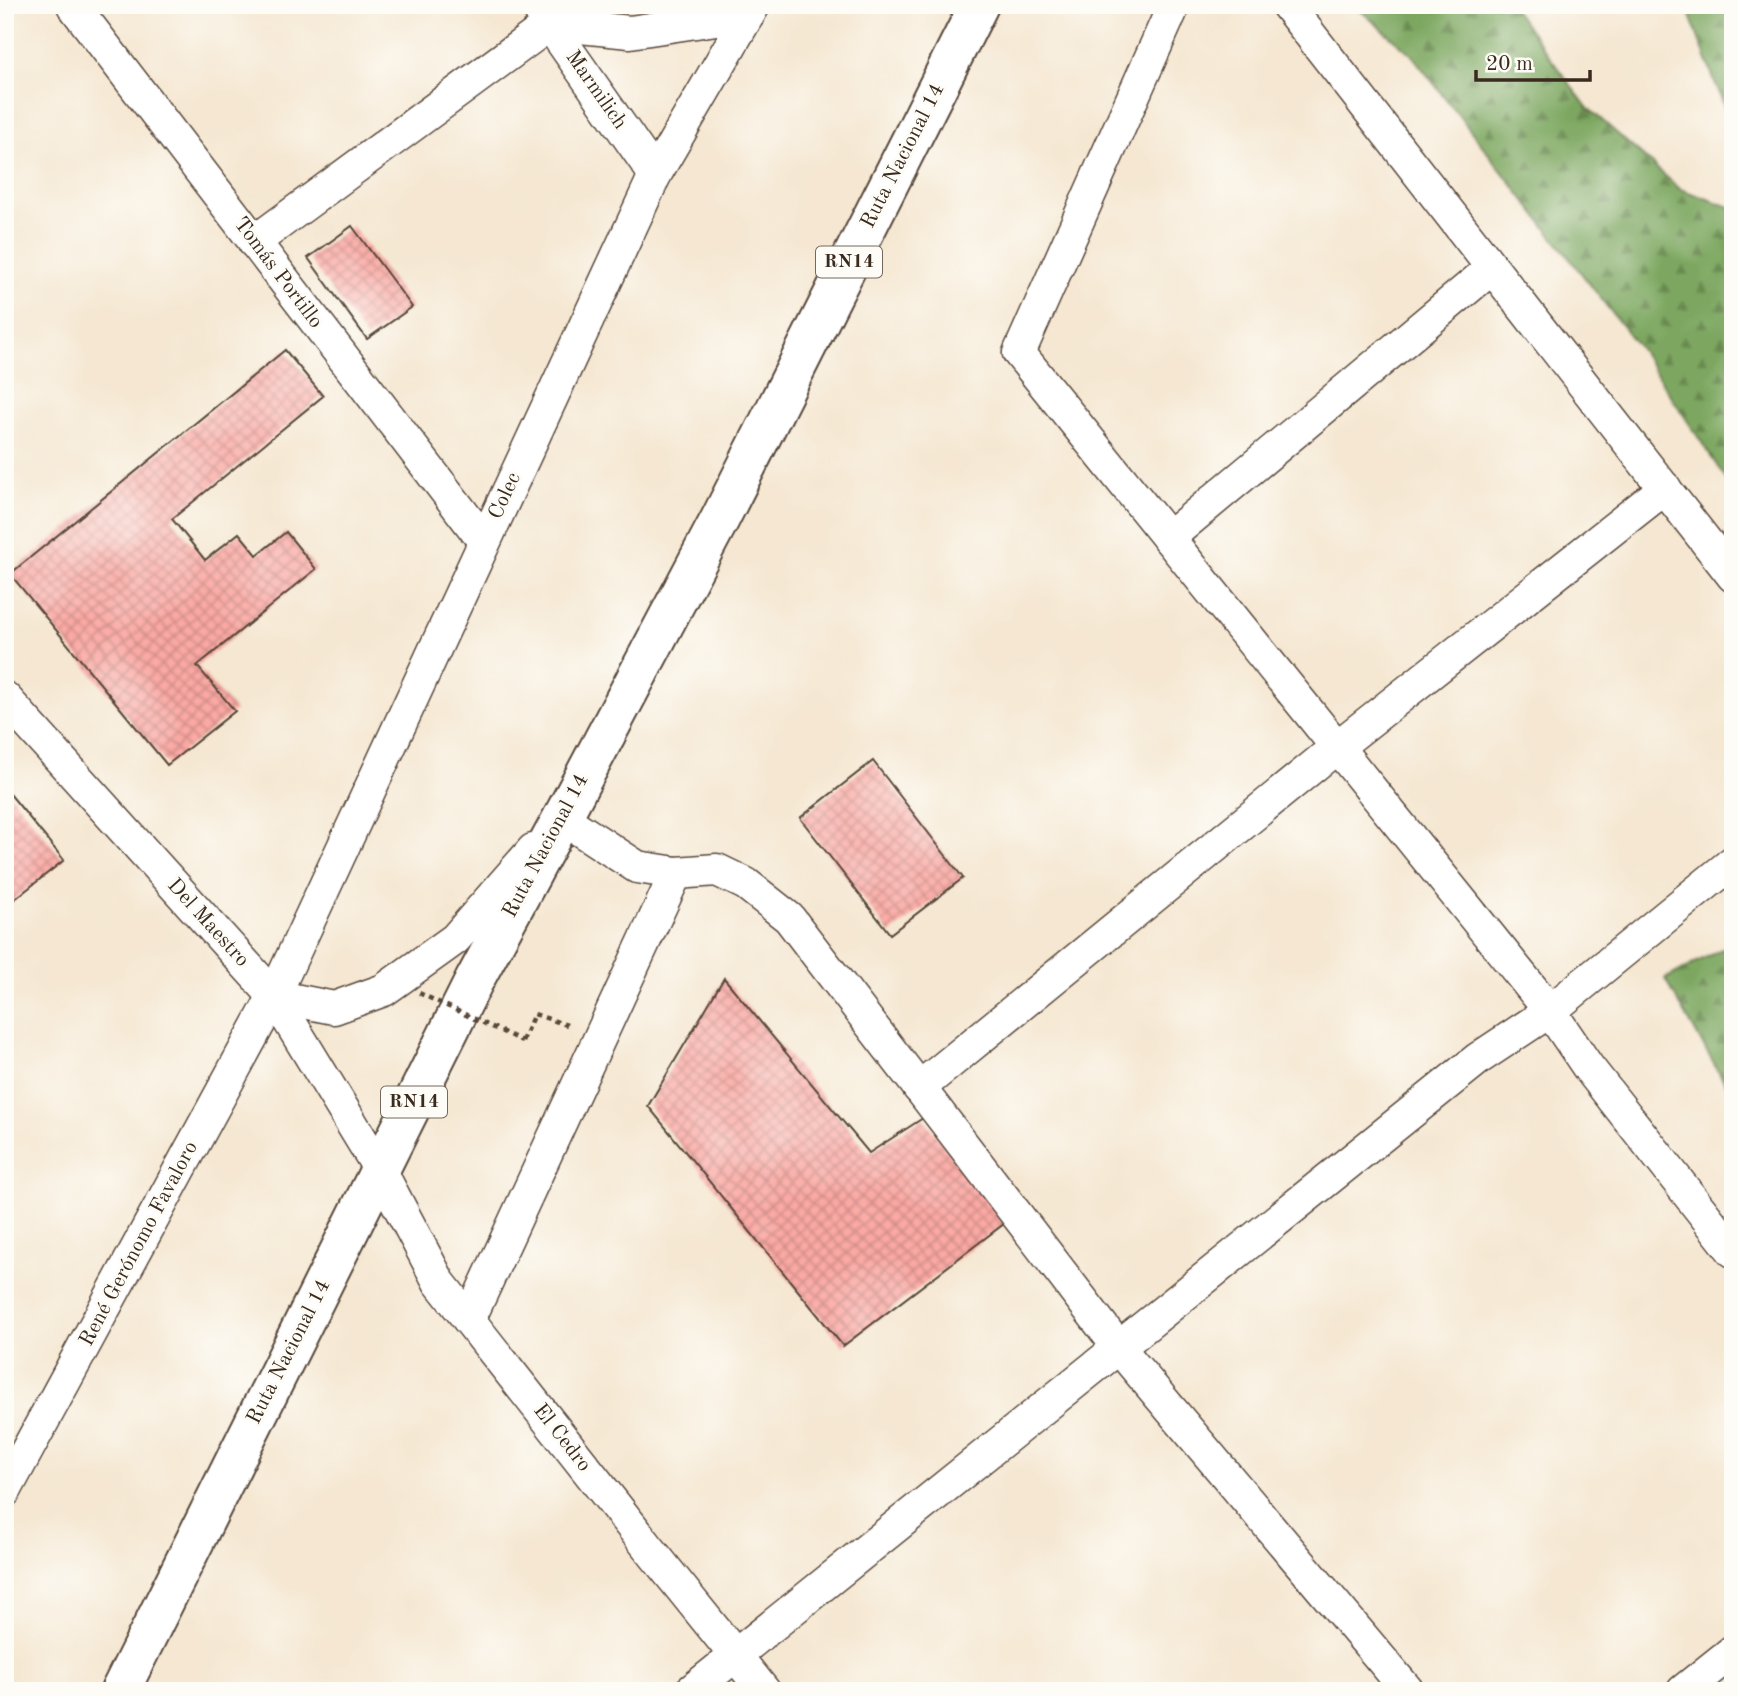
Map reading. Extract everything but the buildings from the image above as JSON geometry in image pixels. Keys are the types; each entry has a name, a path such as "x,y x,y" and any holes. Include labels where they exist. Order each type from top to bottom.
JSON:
{"highway":[{"name":"Ruta Nacional 14","path":"120,1691 474,981 726,507 979,5"}],"street":[{"name":"Tomás Portillo","path":"73,5 484,541"},
{"path":"1174,5 1019,353 1550,1011 1588,1067 1733,1251"},
{"path":"1287,5 1733,576"},
{"path":"254,242 543,15 630,32 752,10"},
{"name":"Colec","path":"274,996 655,175 752,10"},
{"name":"Marmilich","path":"543,15 655,175"},
{"path":"1168,538 1492,268"},
{"path":"919,1088 1337,747 1665,488"},
{"name":"Del Maestro","path":"5,698 274,996 380,1170"},
{"path":"274,996 334,1008 384,990 455,939 560,821 637,867 676,873 717,870 746,884 789,918 1119,1348 1408,1691"},
{"path":"691,1691 1479,1058 1550,1011 1733,862"},
{"path":"469,1320 676,873"},
{"name":"René Gerónomo Favaloro","path":"5,1491 274,996"},
{"name":"El Cedro","path":"380,1170 439,1282 764,1691"},
{"path":"1683,1691 1733,1651"}],"path":[{"path":"419,993 522,1041 534,1014"}],"green space":[{"path":"1354,5 1511,5 1587,107 1680,189 1733,208 1733,490 1640,349 1411,54"},
{"path":"1686,5 1733,5 1733,130"},
{"path":"1733,943 1733,1097 1665,979"}]}
